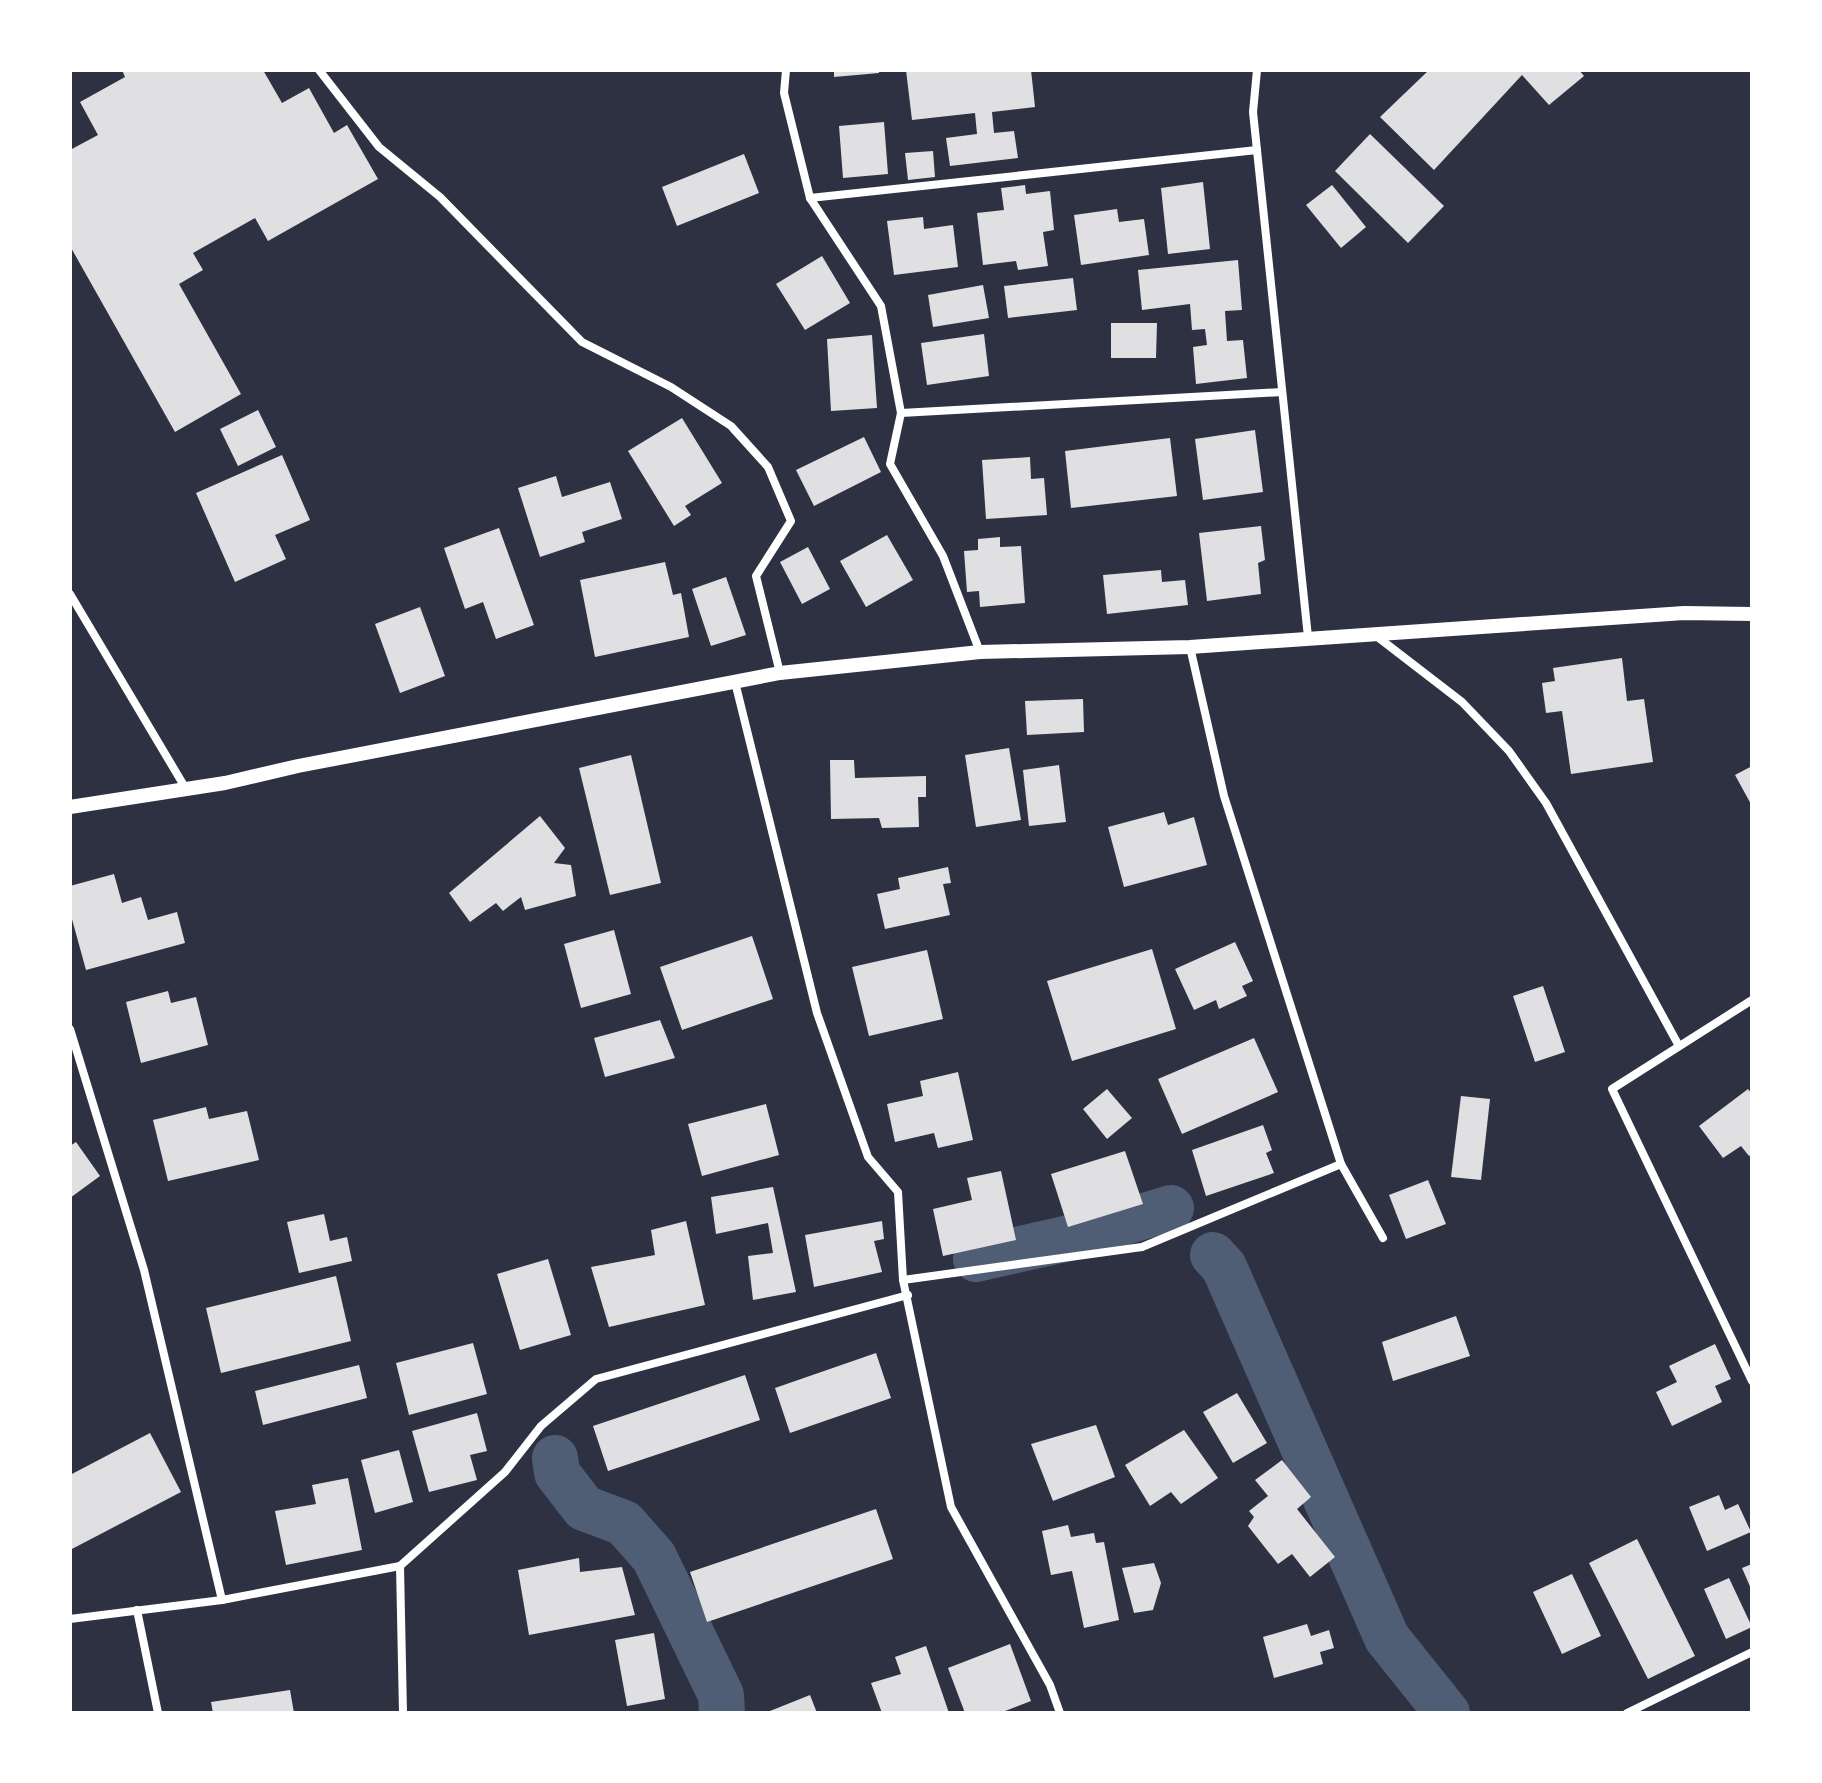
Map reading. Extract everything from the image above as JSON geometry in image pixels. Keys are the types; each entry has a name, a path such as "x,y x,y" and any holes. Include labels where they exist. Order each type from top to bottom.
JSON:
{"street":[{"path":"319,70 379,147 440,197 582,342 671,387 731,426 768,467 791,521 756,576 780,673"},
{"path":"786,70 784,93 810,198 881,306 901,413 890,464 943,556 980,652"},
{"path":"1257,70 1253,112 1308,637"},
{"path":"810,198 1257,150"},
{"path":"901,413 1282,392"},
{"path":"70,594 186,790"},
{"path":"70,807 186,790 780,673 980,652 1190,647 1684,613 1752,614"},
{"path":"1373,633 1462,702 1509,751 1546,803 1679,1046"},
{"path":"1190,647 1224,796 1341,1164 1383,1238"},
{"path":"735,682 817,1013 868,1157 898,1192 903,1280 951,1507 1050,1685 1060,1713"},
{"path":"1752,1000 1612,1089 1752,1381"},
{"path":"70,1029 144,1270 222,1600"},
{"path":"903,1280 1142,1247 1341,1164"},
{"path":"70,1619 222,1600 400,1566 505,1472 541,1426 596,1379 908,1295"},
{"path":"400,1566 403,1713"},
{"path":"137,1610 158,1713"},
{"path":"1627,1713 1752,1652"}],"building":[{"path":"122,70 263,70 282,103 309,88 334,133 347,125 378,179 268,241 255,218 193,253 203,270 179,284 241,394 175,432 70,246 70,150 98,135 80,102 125,77"},
{"path":"834,70 879,70 879,73 834,77"},
{"path":"906,70 1031,70 1035,107 992,112 994,133 1014,131 1018,158 950,166 946,138 977,134 975,113 912,120"},
{"path":"1429,70 1579,70 1584,76 1549,105 1522,75 1434,170 1380,117"},
{"path":"884,122 888,174 843,178 839,126"},
{"path":"1370,134 1444,206 1408,243 1335,171"},
{"path":"933,151 935,177 908,180 905,153"},
{"path":"744,154 759,193 677,226 662,187"},
{"path":"1203,182 1210,249 1168,254 1161,188"},
{"path":"1025,185 1026,194 1050,191 1054,230 1043,232 1048,266 1018,270 1016,261 983,265 977,213 1004,210 1001,188"},
{"path":"1332,185 1366,227 1341,248 1306,205"},
{"path":"1117,209 1119,222 1144,219 1149,255 1081,265 1074,215"},
{"path":"923,217 924,229 953,225 958,267 894,275 887,221"},
{"path":"822,256 850,303 805,330 776,284"},
{"path":"1238,260 1242,310 1225,311 1227,341 1243,340 1247,378 1196,384 1193,347 1207,345 1205,329 1192,330 1190,304 1142,310 1138,270"},
{"path":"1073,278 1077,310 1008,318 1004,286"},
{"path":"983,285 989,318 933,327 928,295"},
{"path":"1111,323 1157,323 1156,358 1111,358"},
{"path":"984,334 989,376 927,385 921,343"},
{"path":"872,335 877,408 831,411 827,339"},
{"path":"258,410 276,447 238,466 220,429"},
{"path":"682,418 722,483 685,506 691,515 674,526 628,451"},
{"path":"1255,430 1263,492 1203,500 1195,439"},
{"path":"864,437 881,472 814,506 796,470"},
{"path":"1170,438 1177,496 1071,508 1065,451"},
{"path":"282,455 310,520 275,535 286,559 235,582 196,493"},
{"path":"1030,457 1031,479 1044,478 1047,515 986,519 982,460"},
{"path":"556,476 562,497 610,482 622,519 582,532 585,542 540,557 518,488"},
{"path":"1261,526 1265,560 1258,563 1261,594 1207,601 1199,533"},
{"path":"499,528 534,625 496,639 483,602 465,609 444,548"},
{"path":"887,535 913,580 866,607 840,561"},
{"path":"1000,537 1000,547 1021,546 1025,603 980,607 979,591 967,592 964,551 978,550 978,539"},
{"path":"808,547 830,589 802,604 780,562"},
{"path":"665,562 673,595 681,593 689,637 595,657 580,580"},
{"path":"1161,570 1162,582 1185,580 1188,605 1107,614 1103,575"},
{"path":"726,577 746,635 711,646 692,589"},
{"path":"420,607 445,676 400,693 375,624"},
{"path":"1622,658 1627,701 1644,699 1653,762 1571,774 1562,711 1546,713 1542,683 1555,681 1553,668"},
{"path":"1083,699 1084,732 1027,735 1025,701"},
{"path":"1009,748 1021,820 976,827 965,755"},
{"path":"631,755 661,883 610,895 579,768"},
{"path":"830,760 854,760 855,778 926,776 926,797 918,797 919,827 882,828 879,818 831,819"},
{"path":"1059,765 1066,822 1029,826 1023,770"},
{"path":"1752,766 1752,806 1735,775"},
{"path":"1164,812 1168,825 1194,817 1207,865 1124,887 1108,827"},
{"path":"540,816 565,848 554,863 571,865 576,896 525,910 521,897 503,911 496,903 470,922 449,893"},
{"path":"948,867 951,883 943,884 950,915 885,929 877,894 900,889 898,878"},
{"path":"114,874 122,903 141,897 148,920 177,912 185,943 86,970 70,912 70,886"},
{"path":"614,930 631,994 581,1008 564,944"},
{"path":"752,936 773,999 682,1030 660,967"},
{"path":"1235,942 1253,981 1242,986 1247,996 1219,1009 1216,1000 1194,1010 1175,969"},
{"path":"1152,949 1176,1029 1072,1061 1047,981"},
{"path":"927,950 943,1019 869,1036 852,967"},
{"path":"1543,986 1565,1052 1535,1062 1513,996"},
{"path":"168,991 171,1003 196,997 208,1045 141,1063 126,1002"},
{"path":"660,1020 675,1058 605,1077 594,1038"},
{"path":"1254,1038 1278,1092 1182,1134 1158,1079"},
{"path":"958,1072 973,1140 938,1148 934,1133 895,1142 887,1104 923,1096 920,1081"},
{"path":"1107,1089 1132,1118 1107,1139 1083,1109"},
{"path":"1748,1089 1752,1094 1752,1154 1749,1156 1741,1146 1723,1158 1699,1126"},
{"path":"1461,1096 1490,1099 1481,1180 1451,1177"},
{"path":"766,1104 779,1155 702,1176 688,1124"},
{"path":"206,1107 209,1119 247,1111 259,1160 168,1181 153,1120"},
{"path":"1263,1125 1272,1150 1266,1153 1274,1173 1206,1196 1192,1150"},
{"path":"76,1142 100,1176 70,1198 70,1146"},
{"path":"1125,1151 1143,1204 1068,1227 1051,1174"},
{"path":"1001,1171 1016,1240 943,1256 933,1209 972,1200 967,1178"},
{"path":"1428,1180 1446,1224 1406,1239 1389,1195"},
{"path":"773,1187 796,1292 753,1300 748,1256 773,1253 768,1223 716,1234 711,1197"},
{"path":"324,1214 330,1241 347,1237 352,1261 299,1273 287,1222"},
{"path":"686,1221 705,1305 609,1327 591,1267 655,1255 651,1230"},
{"path":"882,1221 884,1239 874,1241 882,1272 814,1287 805,1235"},
{"path":"548,1259 571,1335 520,1350 497,1274"},
{"path":"336,1276 351,1341 221,1373 206,1308"},
{"path":"1456,1316 1470,1356 1393,1381 1382,1342"},
{"path":"473,1343 487,1394 409,1415 396,1363"},
{"path":"1715,1344 1731,1379 1715,1386 1722,1402 1672,1426 1656,1392 1677,1382 1669,1366"},
{"path":"876,1353 891,1398 790,1433 775,1388"},
{"path":"359,1365 367,1398 263,1425 255,1391"},
{"path":"745,1375 760,1420 608,1471 593,1426"},
{"path":"1237,1393 1267,1443 1233,1463 1203,1412"},
{"path":"477,1413 487,1451 470,1455 477,1480 429,1492 412,1431"},
{"path":"1096,1425 1115,1477 1053,1501 1031,1444"},
{"path":"1184,1430 1218,1478 1181,1504 1171,1492 1150,1506 1125,1465"},
{"path":"150,1433 181,1492 70,1550 70,1475"},
{"path":"399,1450 413,1502 375,1513 361,1460"},
{"path":"1282,1460 1311,1497 1297,1509 1335,1557 1310,1577 1292,1554 1278,1564 1248,1526 1254,1517 1249,1511 1268,1496 1255,1480"},
{"path":"348,1478 362,1550 286,1565 275,1511 316,1504 312,1485"},
{"path":"1719,1495 1725,1510 1738,1504 1751,1532 1707,1551 1689,1507"},
{"path":"876,1509 893,1559 707,1622 690,1572"},
{"path":"1068,1525 1071,1537 1094,1533 1096,1543 1104,1542 1119,1620 1084,1628 1072,1571 1051,1575 1042,1531"},
{"path":"1637,1539 1695,1656 1648,1679 1589,1563"},
{"path":"579,1558 580,1572 622,1567 635,1615 529,1635 518,1570"},
{"path":"1154,1563 1161,1583 1153,1610 1134,1613 1122,1568"},
{"path":"1752,1564 1752,1591 1742,1568"},
{"path":"1572,1574 1601,1636 1562,1654 1533,1592"},
{"path":"1729,1578 1752,1627 1726,1639 1704,1589"},
{"path":"1307,1624 1311,1636 1329,1630 1334,1648 1320,1652 1323,1664 1274,1678 1263,1637"},
{"path":"654,1633 665,1699 627,1706 615,1640"},
{"path":"1010,1644 1031,1701 1000,1713 965,1713 948,1668"},
{"path":"926,1646 949,1713 882,1713 871,1683 901,1674 895,1657"},
{"path":"290,1690 294,1713 213,1713 211,1702"},
{"path":"810,1695 817,1713 765,1713"}],"waterway":[{"path":"976,1259 1078,1236 1171,1208"},
{"path":"1213,1255 1224,1267 1387,1638 1447,1713"},
{"path":"555,1458 557,1473 584,1508 624,1523 654,1557 721,1695 722,1713"}]}
